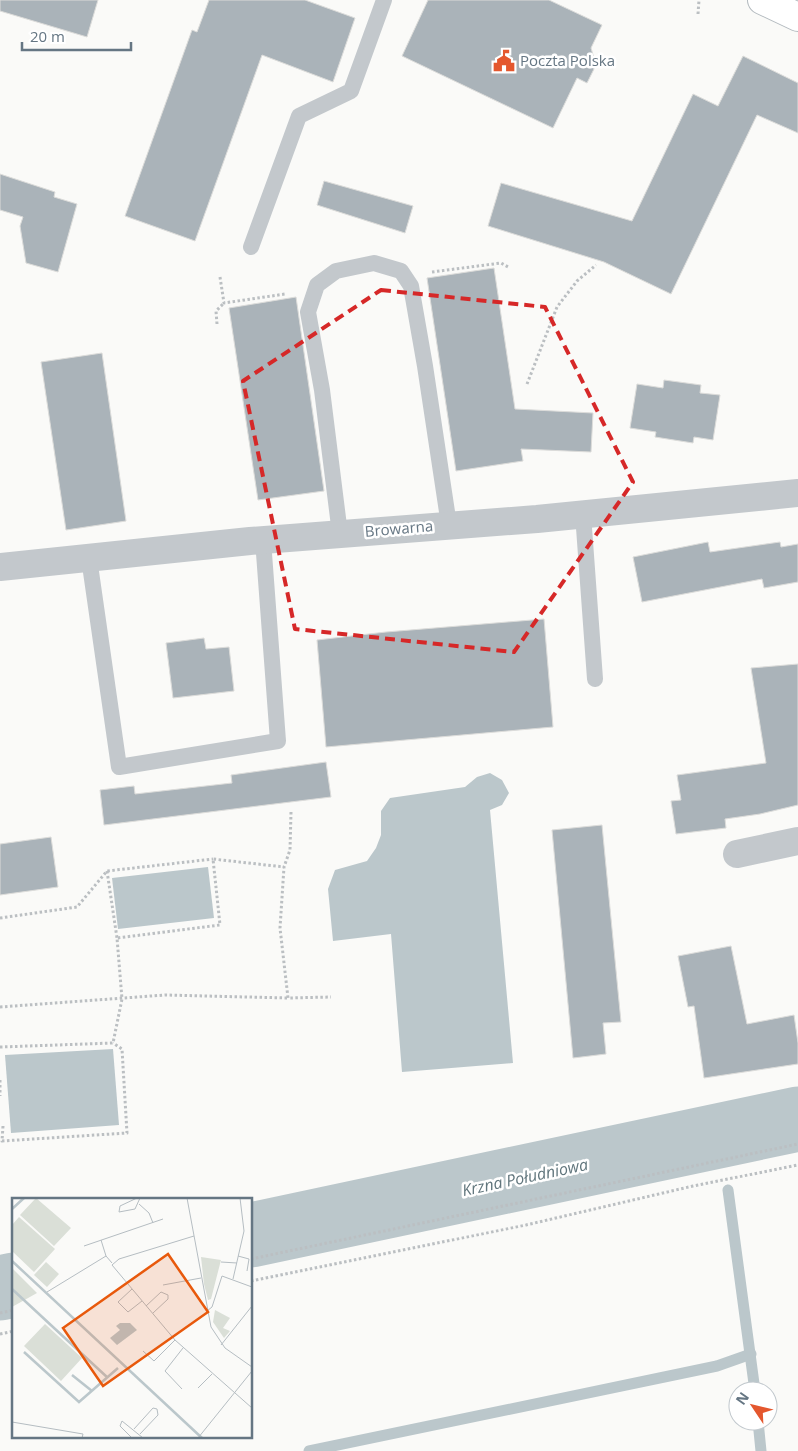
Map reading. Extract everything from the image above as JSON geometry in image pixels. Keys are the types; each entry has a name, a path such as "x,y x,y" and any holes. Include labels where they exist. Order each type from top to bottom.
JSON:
{"street":[{"name":"Browarna","path":"0,567 263,540 583,514 798,493"},
{"path":"738,854 798,841"}],"lane":[{"path":"251,247 299,116 351,91 384,0"},
{"path":"340,534 322,390 308,312 317,285 336,272 374,263 401,271 411,286 449,525"},
{"path":"583,514 596,679"},
{"path":"89,558 119,767 278,741 263,540"}],"path":[{"path":"698,14 699,0"},
{"path":"404,275 501,263 510,268"},
{"path":"527,384 556,307 577,281 596,265"},
{"path":"220,277 224,304"},
{"path":"217,324 216,311 224,304 315,290"},
{"path":"288,998 280,928 284,866 290,850 291,812"},
{"path":"0,918 78,907 107,871 213,859 284,866"},
{"path":"117,938 220,925 213,859"},
{"path":"107,871 117,938 122,998 113,1043"},
{"path":"0,1007 164,995 288,998 331,997"},
{"path":"0,1047 113,1043 122,1049 127,1133 2,1140 3,1126"},
{"path":"0,1080 0,1096"},
{"path":"252,1260 798,1144"},
{"path":"252,1282 516,1227 693,1186 798,1165"}],"highlighted area":[{"path":"381,290 545,307 633,482 514,652 295,629 243,381"}],"shaded area":[{"path":"490,773 502,780 509,793 502,805 490,810 513,1063 402,1072 391,934 333,941 328,889 335,870 367,861 376,848 381,835 381,811 390,798 465,787 477,777"},
{"path":"208,867 214,918 118,929 112,878"},
{"path":"113,1049 119,1125 11,1133 5,1055"}],"building":[{"path":"0,0 98,0 87,37 0,11"},
{"path":"209,0 305,0 355,18 333,82 262,55 195,241 125,216 192,30 197,32"},
{"name":"Poczta Polska","path":"428,0 549,0 602,25 591,48 596,65 587,83 577,78 553,128 402,56"},
{"path":"743,56 798,83 798,133 757,115 671,294 604,262 488,226 501,183 632,221 693,94 718,106"},
{"path":"0,174 55,192 54,197 77,204 58,272 26,263 20,226 23,217 0,210"},
{"path":"324,181 413,206 405,233 317,205"},
{"path":"494,268 515,409 593,413 591,452 521,449 523,461 456,471 427,278"},
{"path":"296,297 324,491 258,500 229,308"},
{"path":"102,353 126,521 66,530 41,362"},
{"path":"664,380 701,385 700,393 720,395 713,440 694,437 693,443 655,437 656,432 630,428 637,384 663,388"},
{"path":"708,542 710,552 780,542 781,547 798,544 798,582 764,588 762,579 642,602 633,557"},
{"path":"544,619 553,727 326,747 317,640 386,632"},
{"path":"204,638 206,649 229,647 234,691 173,698 166,643"},
{"path":"798,664 798,805 760,814 725,819 726,828 676,834 671,801 681,800 677,775 766,763 751,668"},
{"path":"326,762 331,797 104,825 100,790 134,786 135,794 232,783 231,775"},
{"path":"602,825 621,1022 603,1023 606,1054 573,1058 552,830"},
{"path":"51,837 58,887 0,895 0,844"},
{"path":"731,946 747,1024 794,1015 798,1043 798,1064 704,1078 694,1006 688,1007 678,956"}],"waterway":[{"name":"Krzna Południowa","path":"252,1235 798,1119"},
{"path":"719,1136 720,1147"},
{"path":"728,1190 754,1381"},
{"name":"Krzna Południowa","path":"0,1288 12,1285"},
{"path":"309,1451 717,1366 751,1354"},
{"path":"759,1431 761,1451"}],"place":[{"name":"Poczta Polska","path":"504,61"}]}
